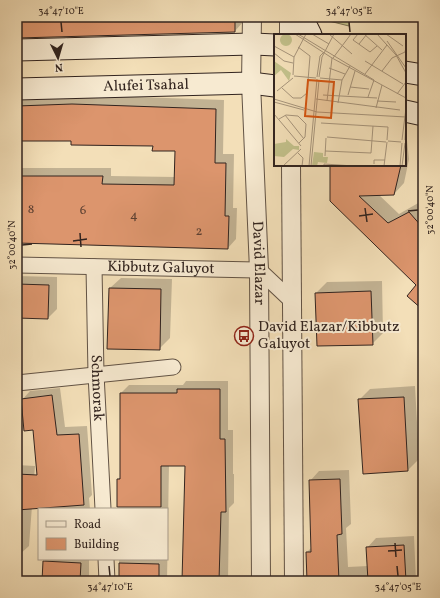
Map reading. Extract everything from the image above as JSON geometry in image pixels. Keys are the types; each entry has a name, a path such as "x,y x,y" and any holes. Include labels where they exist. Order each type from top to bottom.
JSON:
{"main road":[{"path":"302,17 310,34"},
{"path":"17,50 252,44 274,45"},
{"path":"406,72 423,75"},
{"name":"Alufei Tsahal","path":"17,89 251,83 274,86"},
{"path":"406,111 423,115"}],"street":[{"name":"David Elazar","path":"252,17 251,83 259,270 261,581"},
{"path":"289,17 289,34"},
{"path":"291,166 294,581"},
{"name":"Kibbutz Galuyot","path":"17,265 259,270"},
{"name":"Schmorak","path":"94,267 96,374 103,508"},
{"path":"259,270 293,302"},
{"path":"17,383 173,367"},
{"path":"106,560 107,581"}],"shaded area":[{"path":"313,17 350,17 349,26"}],"building":[{"path":"17,17 235,17 235,32 17,38"},
{"path":"72,104 216,109 215,163 226,163 225,216 229,216 228,249 17,243 17,176 103,176 102,184 174,185 175,151 152,151 153,146 71,145 71,141 17,141 17,106"},
{"path":"330,166 401,166 394,195 359,196 388,223 409,212 423,228 423,310 407,296 416,285 330,201"},
{"path":"17,284 49,285 48,319 17,318"},
{"path":"109,288 161,289 160,350 107,349"},
{"path":"371,291 373,345 317,346 315,293"},
{"path":"177,389 220,389 220,439 225,439 226,512 221,512 219,581 182,581 185,466 161,466 161,507 117,507 117,479 120,479 120,393 177,393"},
{"path":"52,395 57,435 79,434 84,505 17,510 17,474 37,475 33,430 24,431 21,399"},
{"path":"404,397 408,471 363,474 358,399"},
{"path":"340,479 342,534 337,535 339,581 307,581 306,552 311,552 309,480"},
{"path":"404,545 406,581 368,581 366,547"},
{"path":"43,561 81,563 80,581 42,581"},
{"path":"119,563 159,564 159,581 119,581"}],"place":[{"name":"David Elazar/Kibbutz Galuyot","path":"244,336"}]}
